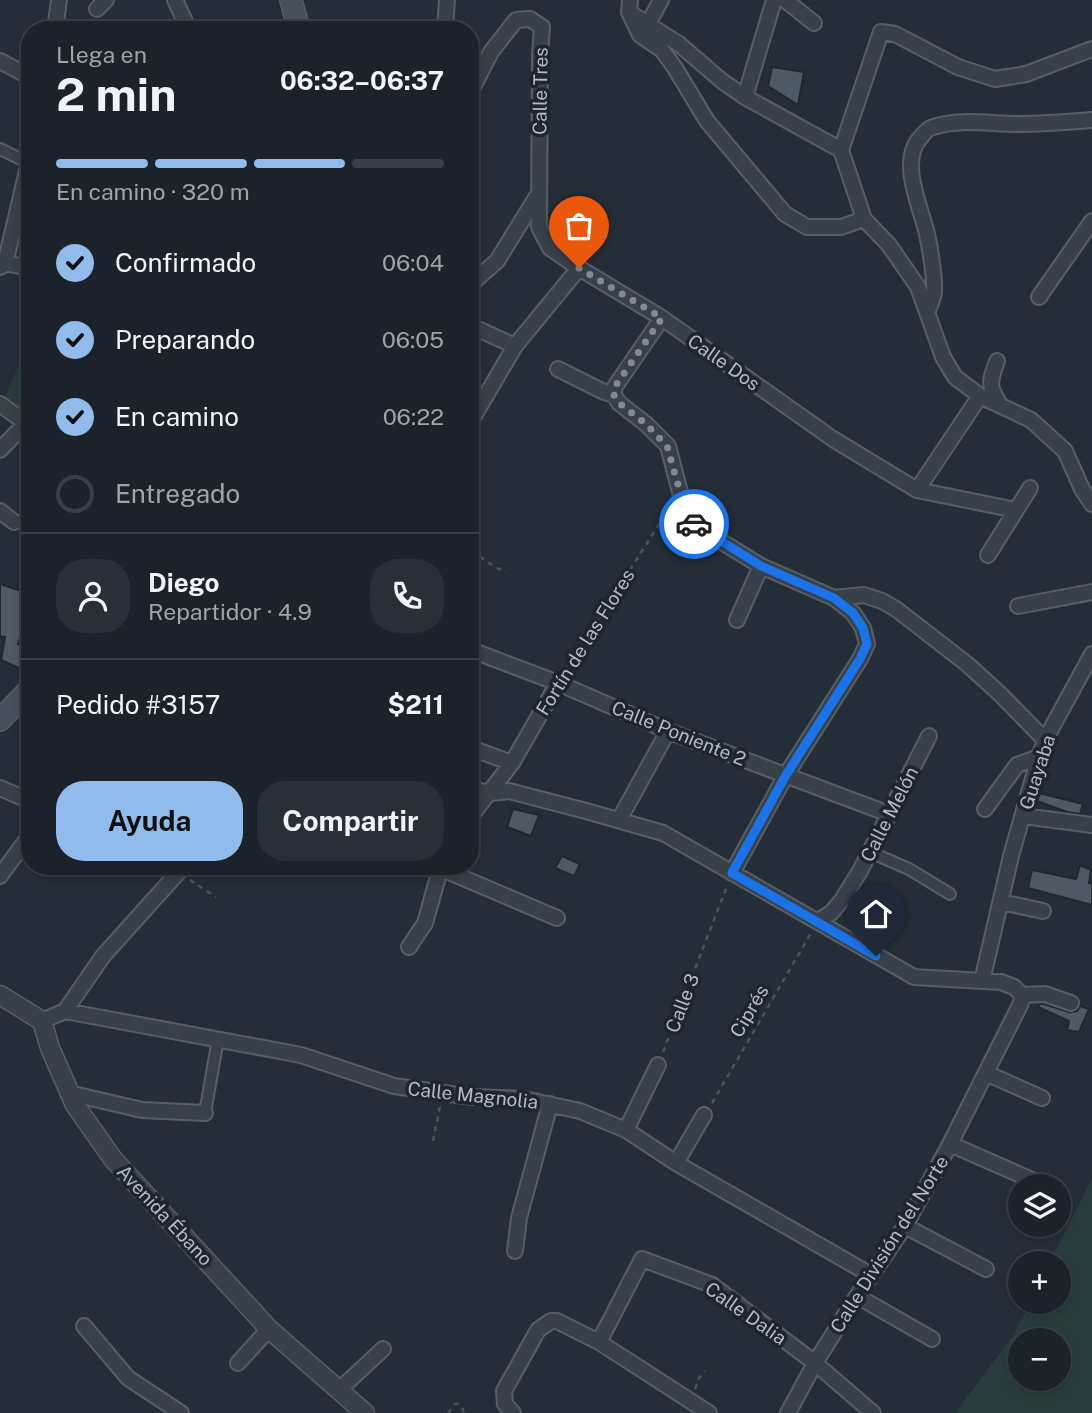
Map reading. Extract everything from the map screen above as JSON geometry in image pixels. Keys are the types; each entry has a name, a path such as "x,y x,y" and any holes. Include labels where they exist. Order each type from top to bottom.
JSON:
{"main road":[{"path":"291,0 297,21"},
{"path":"0,720 21,698"}],"street":[{"path":"56,21 59,0"},
{"path":"175,0 185,21"},
{"path":"446,21 447,0"},
{"path":"648,24 662,0"},
{"path":"745,97 774,0"},
{"path":"785,0 814,23"},
{"path":"629,6 648,24 679,44 745,97 841,150"},
{"path":"629,6 640,35 662,50 676,68 707,121 785,214 807,227 841,227 864,219"},
{"name":"Calle Tres","path":"479,76 491,52 516,20 530,19 542,27 539,227"},
{"path":"1092,49 1026,74 995,79 958,67 895,34 881,32 841,150 864,219 889,245 918,287 943,357 955,377 980,396 1031,421 1065,451 1092,504"},
{"path":"0,61 21,72"},
{"path":"927,312 932,302 934,286 927,234 911,174 912,154 917,140 930,127 964,121 1015,124 1092,120"},
{"path":"0,149 21,157"},
{"path":"21,191 2,264 21,267"},
{"path":"479,277 497,261 540,192"},
{"path":"1039,297 1092,221"},
{"name":"Calle Dos","path":"539,227 550,248 662,318 833,439 917,490 1016,510"},
{"path":"479,404 515,346 579,268"},
{"path":"662,318 614,388 614,395 619,403 646,424 667,446 683,509 693,524 761,566 834,598 853,613 863,628 867,644 786,775 732,873"},
{"path":"479,330 515,346"},
{"path":"997,361 991,384 999,405"},
{"path":"558,369 614,395"},
{"path":"917,490 980,396"},
{"path":"0,404 21,419"},
{"path":"0,450 21,428"},
{"path":"989,555 1030,488"},
{"path":"0,511 14,522"},
{"path":"737,620 761,566"},
{"path":"1018,606 1092,592"},
{"path":"834,598 864,595 896,609 967,664 1045,740"},
{"name":"Calle Poniente 2","path":"479,653 558,683 668,731 888,814"},
{"name":"Guayaba","path":"982,981 1011,856 1039,757 1045,740 1092,654"},
{"name":"Fortín de las Flores","path":"479,806 512,763 558,683"},
{"path":"619,820 668,731"},
{"name":"Calle Melón","path":"818,921 831,913 842,900 860,871 929,736"},
{"path":"479,751 512,763"},
{"path":"985,809 1017,765 1039,757"},
{"path":"0,788 21,797"},
{"path":"479,791 490,793 509,791 663,833 914,977 1000,982 1014,987 1022,995 1045,994 1071,1003"},
{"path":"1023,816 1092,825"},
{"path":"0,876 21,847"},
{"path":"870,852 909,869 950,894"},
{"path":"0,995 42,1021 65,1011 103,956 177,875"},
{"path":"409,947 425,923 437,875"},
{"path":"458,875 557,918"},
{"path":"1001,901 1043,911"},
{"name":"Calle División del Norte","path":"788,1413 815,1363 905,1226 986,1073 1021,1003 1022,995"},
{"name":"Calle Magnolia","path":"65,1011 301,1055 394,1086 472,1097 524,1099 580,1111 626,1130 676,1163 871,1275"},
{"name":"Avenida Ébano","path":"42,1021 50,1048 75,1105 113,1159 269,1329 365,1413"},
{"path":"69,1093 142,1110 205,1113 218,1039"},
{"path":"626,1130 658,1065"},
{"path":"986,1073 1042,1098"},
{"path":"514,1251 519,1217 550,1104"},
{"path":"676,1163 704,1115"},
{"path":"950,1144 1018,1174"},
{"path":"905,1226 986,1269"},
{"name":"Calle Dalia","path":"599,1342 642,1259 712,1285 815,1363"},
{"path":"857,1296 932,1339"},
{"path":"509,1408 504,1391 531,1342 538,1330 551,1321 557,1321 599,1342 709,1413"},
{"path":"84,1326 128,1378 181,1413"},
{"path":"237,1363 269,1329"},
{"path":"339,1390 383,1349"},
{"path":"815,1363 873,1413"}],"path":[{"name":"Fortín de las Flores","path":"558,683 680,492"},
{"path":"479,556 494,568 506,572"},
{"name":"Calle 3","path":"658,1065 732,873"},
{"path":"189,875 216,897"},
{"name":"Ciprés","path":"704,1115 818,921"},
{"path":"433,1141 443,1093"},
{"path":"688,1400 705,1371"},
{"path":"448,1413 458,1404 464,1413"}],"green space":[{"path":"21,359 21,425 1,408"},
{"path":"1092,1179 1092,1413 955,1413 1008,1342 1008,1391 1071,1391 1071,1328 1017,1328 1024,1314 1071,1314 1071,1251 1055,1251 1062,1237 1071,1237 1071,1220"}],"building":[{"path":"772,67 804,72 798,105 768,86"},
{"path":"0,584 21,591 21,634 18,644 21,645 21,669 1,660 5,637 0,636"},
{"path":"1039,793 1083,804 1080,814 1037,801"},
{"path":"513,809 539,815 531,836 507,827"},
{"path":"562,856 580,864 574,876 555,868"},
{"path":"1080,865 1091,870 1089,883 1092,884 1092,905 1028,888 1032,870 1076,879"},
{"path":"1040,1004 1069,1012 1077,1011 1080,1006 1089,1009 1079,1032 1067,1030 1069,1021 1038,1007"}],"way so far":[{"path":"579,268 662,318 614,388 614,395 619,403 646,424 667,446 683,509 694,524"}],"route":[{"path":"694,524 761,566 834,598 853,613 863,628 867,644 860,659 786,775 732,873 876,956"}]}
